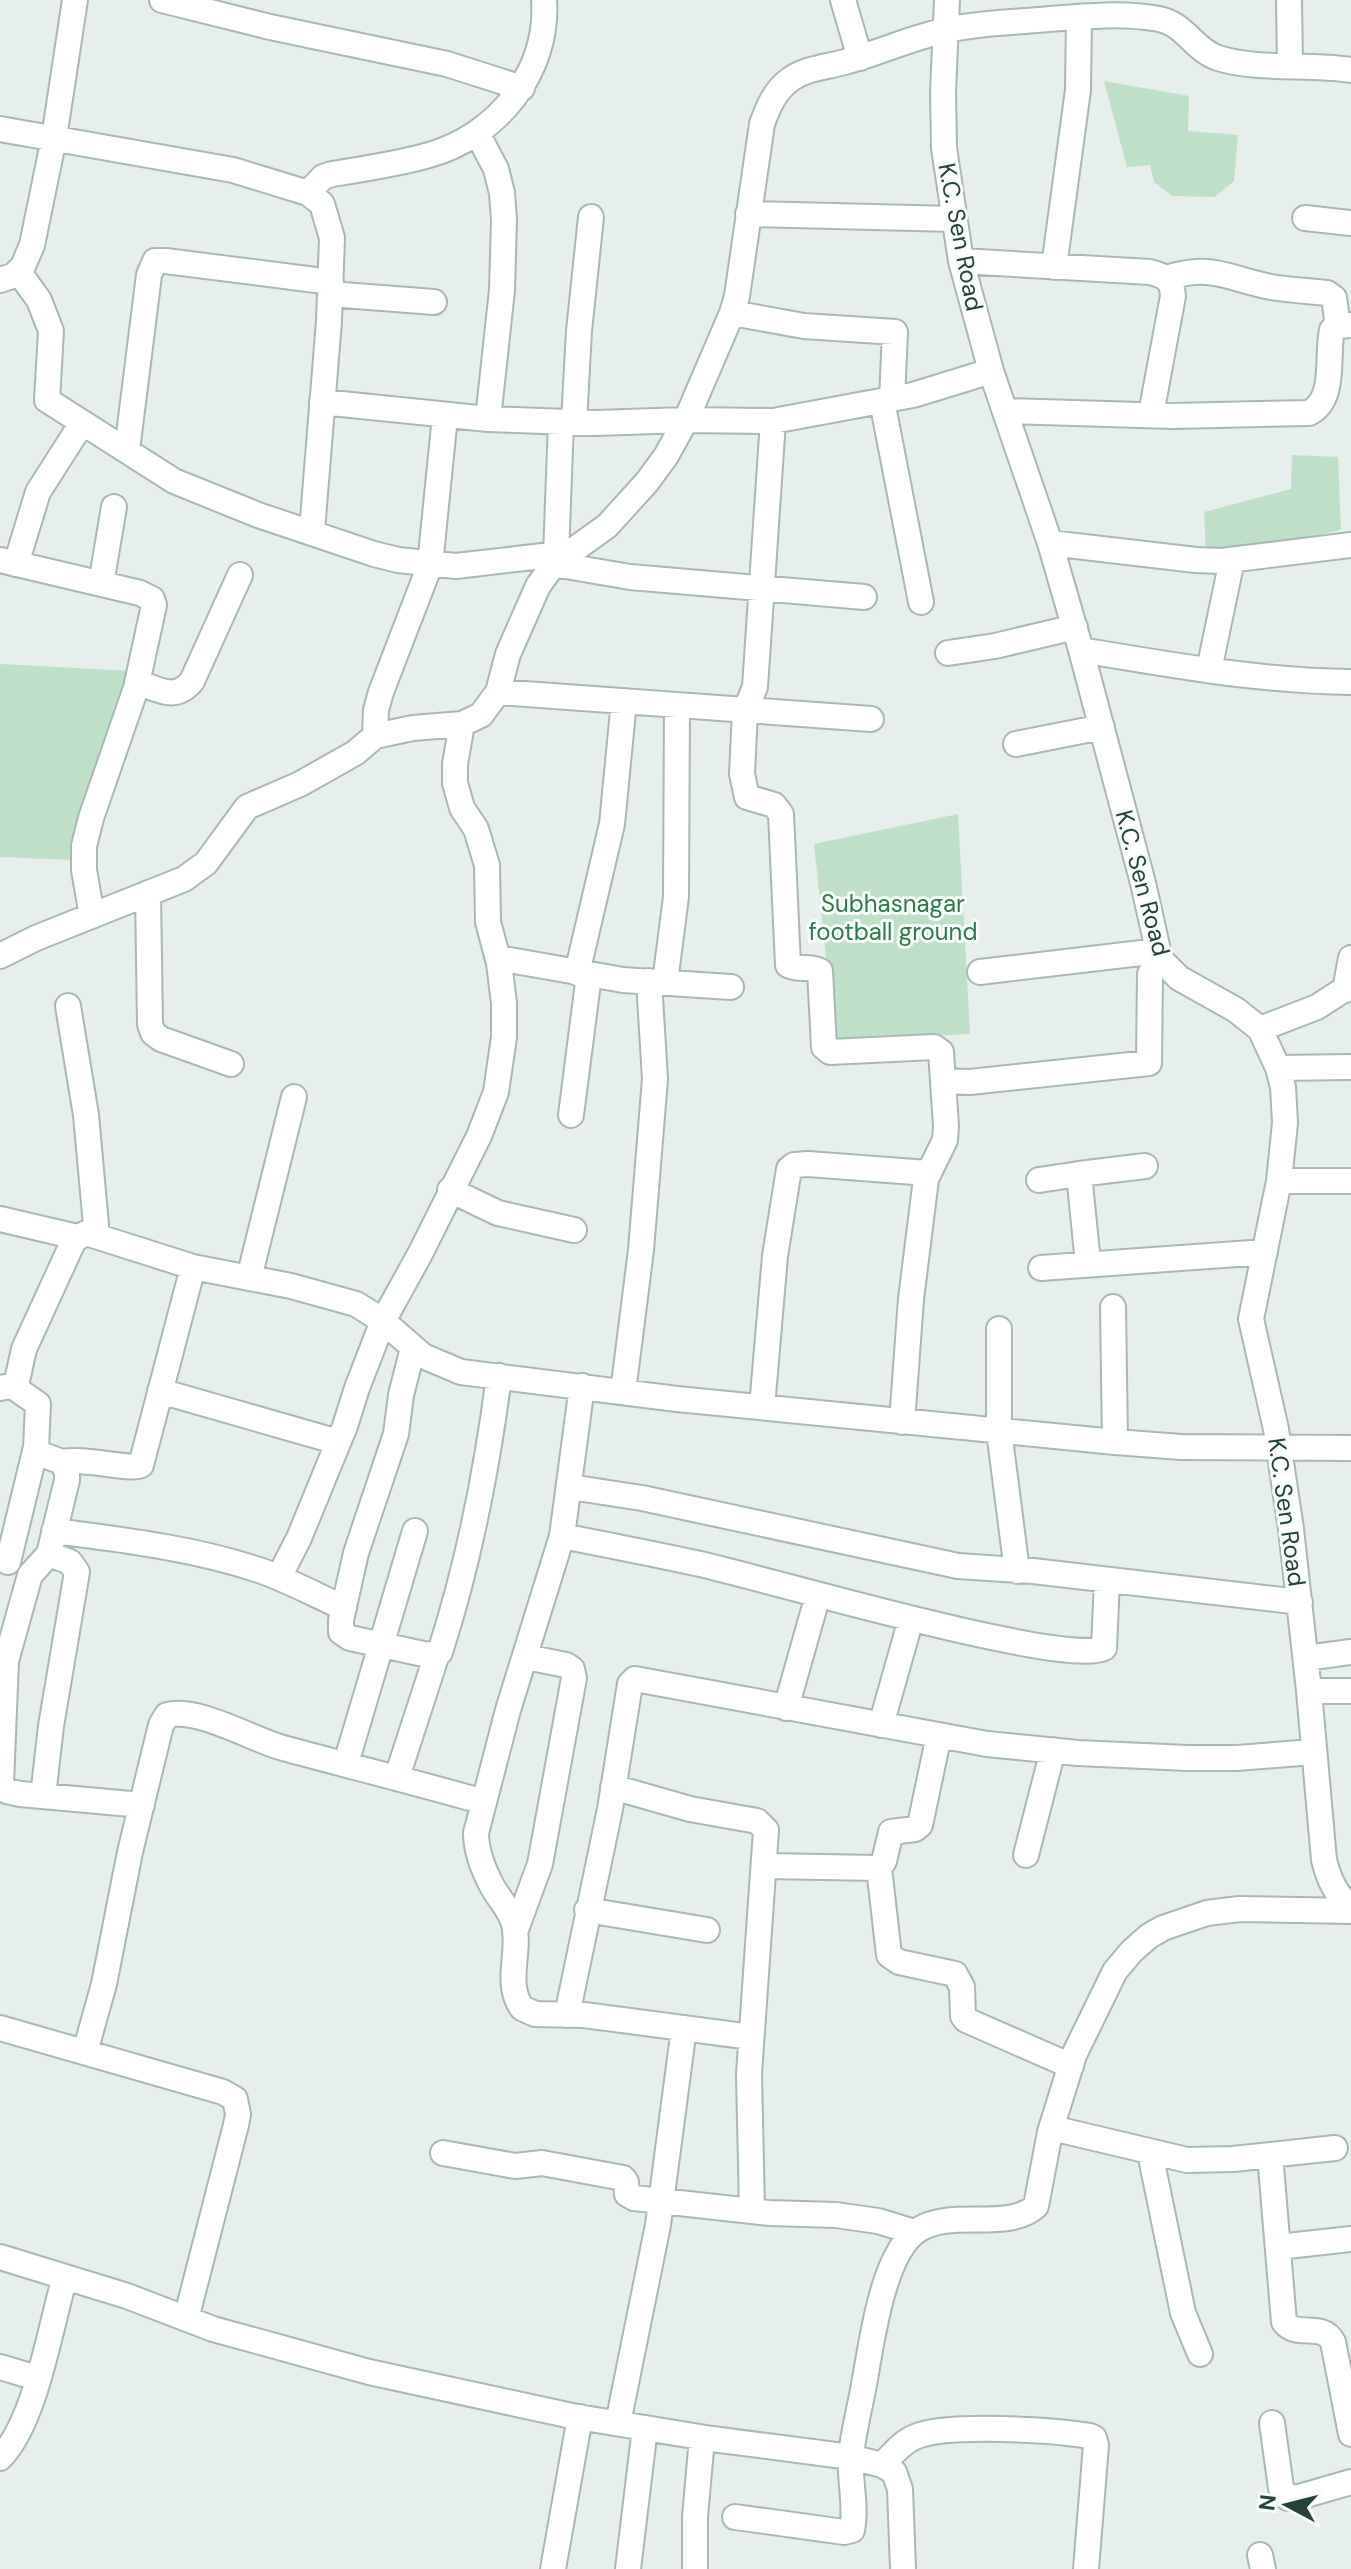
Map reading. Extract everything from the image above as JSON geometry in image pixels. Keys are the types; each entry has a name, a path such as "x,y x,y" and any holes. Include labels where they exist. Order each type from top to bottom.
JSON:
{"street":[{"path":"75,0 54,138 32,245 23,266 9,276 39,300 51,331 47,400 174,481 258,515 386,557 430,565 485,565 560,557 630,577 864,597"},
{"path":"162,0 270,27 447,64 522,88"},
{"path":"308,193 323,177 429,155 477,133 522,88 536,60 543,31 544,0"},
{"path":"843,0 860,58"},
{"name":"K.C. Sen Road","path":"947,0 944,148 961,261 991,371 1050,543 1078,639 1159,955 1179,978 1236,1010 1260,1029 1283,1087 1285,1123 1279,1181 1251,1319 1279,1447 1300,1602 1327,1873 1339,1897 1351,1910"},
{"path":"1289,0 1290,65"},
{"path":"0,956 36,938 184,879 206,863 247,807 300,784 355,753 375,736 413,728 462,724 481,715 498,692 508,654 529,602 560,557 607,526 634,497 666,456 686,420 732,313 740,281 762,124 781,87 793,78 810,70 860,58 947,29 1079,18 1139,17 1161,19 1184,30 1210,55 1244,63 1351,70"},
{"path":"1054,267 1078,90 1079,18"},
{"path":"0,129 233,170 308,193 322,204 332,238 312,531"},
{"path":"477,133 496,169 504,220 502,290 488,419"},
{"path":"748,214 954,219"},
{"path":"560,557 568,422 591,217"},
{"path":"1305,218 1351,223"},
{"path":"127,450 149,275 155,261 434,302"},
{"path":"961,261 1150,272 1167,278 1172,285 1173,296 1151,414"},
{"path":"1005,411 1309,413 1323,401 1331,333 1344,326 1334,298 1327,293 1271,287 1207,271 1185,272 1167,278"},
{"path":"732,313 804,326 895,332 887,400 921,602"},
{"path":"322,402 488,419 568,422 773,421 887,400 991,371"},
{"path":"375,736 376,710 381,692 430,565 445,416"},
{"path":"773,421 755,687 745,711 742,784 747,797 774,805 781,814 788,965 820,971 824,1047 830,1052 934,1047 941,1052 945,1140 928,1173 911,1299 902,1422"},
{"path":"82,423 38,492 8,562 140,593 152,599 154,611 137,682 84,846 84,870 92,916"},
{"path":"101,584 114,507"},
{"path":"1050,543 1196,560 1232,560 1351,545"},
{"path":"1209,670 1232,560"},
{"path":"137,682 169,693 186,689 240,575"},
{"path":"948,653 1078,639 1209,670 1314,682 1351,682"},
{"path":"498,692 871,719"},
{"path":"571,1115 583,974 612,824 624,701"},
{"path":"623,1392 641,1250 655,1079 657,982 676,897 677,705"},
{"path":"279,1577 299,1538 338,1442 383,1321 484,1125 496,1092 504,1037 504,1003 498,958 488,922 485,856 476,829 462,808 455,783 462,724"},
{"path":"1016,744 1102,727"},
{"path":"148,893 149,1008 153,1033 161,1039 231,1064"},
{"path":"944,1081 970,1082 1149,1063 1150,974 1159,955"},
{"path":"980,972 1159,955"},
{"path":"498,958 583,974 731,987"},
{"path":"1260,1029 1317,1007 1348,988 1351,958"},
{"path":"68,1006 86,1115 87,1236 24,1349 18,1377 6,1387 38,1404 36,1447 4,1561 47,1551 166,1547 279,1577 344,1608"},
{"path":"1278,1068 1351,1067"},
{"path":"249,1278 294,1097"},
{"path":"762,1407 775,1256 789,1169 794,1165 808,1164 928,1173"},
{"path":"1039,1180 1145,1166"},
{"path":"1079,1174 1088,1263"},
{"path":"1279,1181 1351,1181"},
{"path":"450,1190 498,1213 574,1230"},
{"path":"0,1219 87,1236 193,1267 356,1304 368,1309 413,1348 449,1369 623,1392 1115,1442 1181,1447 1351,1448"},
{"path":"1041,1268 1265,1252"},
{"path":"36,1447 38,1453 62,1462 85,1459 139,1467 193,1267"},
{"path":"1113,1307 1115,1442"},
{"path":"999,1329 999,1431 1017,1571"},
{"path":"413,1348 401,1395 396,1434 356,1553 340,1628 344,1635 379,1645 437,1654"},
{"path":"397,1777 449,1621 471,1541 499,1376"},
{"path":"582,1386 562,1536 508,1710 476,1833 476,1844 492,1886 508,1908 515,1932 514,1992 519,2004 535,2014 751,2037"},
{"path":"160,1391 338,1442"},
{"path":"62,1462 67,1480 47,1551 27,1582 6,1661 1,1784 10,1793 142,1805"},
{"path":"570,1487 642,1498 924,1561 1300,1602"},
{"path":"346,1763 415,1531"},
{"path":"562,1536 701,1564 911,1619 1040,1645 1096,1651 1104,1648 1105,1643 1107,1580"},
{"path":"43,1796 51,1726 77,1572 70,1562 47,1551"},
{"path":"786,1708 818,1595"},
{"path":"881,1725 911,1619"},
{"path":"1306,1658 1351,1652"},
{"path":"515,1932 540,1864 574,1678 572,1669 566,1665 526,1657"},
{"path":"567,2015 633,1680 641,1678 987,1744 1187,1758 1313,1752"},
{"path":"1309,1691 1351,1691"},
{"path":"85,2052 104,1984 163,1717 172,1713 224,1724 272,1745 484,1802"},
{"path":"939,1735 920,1825 915,1829 891,1832 884,1861 879,1868 889,1955 899,1962 955,1974 961,1982 963,2016 966,2020 1071,2066"},
{"path":"1026,1855 1053,1750"},
{"path":"613,1787 669,1804 761,1823 767,1834 749,2074 752,2211"},
{"path":"764,1866 879,1868"},
{"path":"735,2517 847,2533 852,2530 851,2457 880,2303 895,2260 914,2232 930,2224 1017,2217 1034,2209 1052,2128 1071,2066 1121,1961 1149,1936 1176,1922 1207,1913 1239,1909 1351,1910"},
{"path":"587,1910 707,1930"},
{"path":"0,2028 223,2092 235,2099 238,2106 236,2125 186,2319"},
{"path":"618,2423 662,2201 684,2028"},
{"path":"1052,2128 1187,2160 1335,2148"},
{"path":"443,2153 515,2166 542,2163 620,2177 626,2182 629,2197 752,2211 846,2216 878,2221 914,2232"},
{"path":"1150,2153 1183,2313 1200,2354"},
{"path":"1270,2155 1284,2322 1293,2330 1318,2330 1329,2335 1351,2434"},
{"path":"1278,2247 1351,2239"},
{"path":"0,2257 127,2296 237,2336 369,2372 580,2417 702,2438 851,2457 882,2465 894,2472 900,2489 903,2569"},
{"path":"3,2452 22,2426 65,2277"},
{"path":"0,2367 37,2378"},
{"path":"553,2569 580,2417"},
{"path":"1272,2423 1281,2488 1288,2498 1351,2482"},
{"path":"628,2569 645,2428"},
{"path":"882,2465 906,2442 926,2433 1035,2430 1094,2438 1096,2445 1086,2569"},
{"path":"695,2569 695,2517 702,2438"}],"green space":[{"path":"1104,81 1189,96 1188,131 1238,135 1234,181 1215,197 1172,196 1154,182 1150,165 1127,167"},
{"path":"1292,455 1338,457 1341,530 1206,553 1204,512 1291,489"},
{"path":"0,664 131,671 71,860 0,857"},
{"name":"Subhasnagar football ground","path":"958,814 970,1034 835,1040 814,844"}]}
